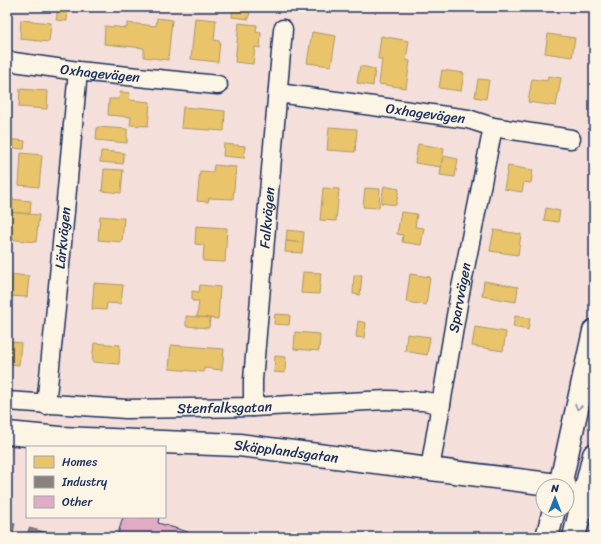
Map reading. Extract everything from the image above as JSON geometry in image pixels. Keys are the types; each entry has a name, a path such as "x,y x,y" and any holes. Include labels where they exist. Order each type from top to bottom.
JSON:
{"street":[{"name":"Falkvägen","path":"253,406 283,29"},
{"name":"Oxhagevägen","path":"7,61 78,71 218,85"},
{"name":"Lärkvägen","path":"46,405 78,71"},
{"name":"Oxhagevägen","path":"278,93 468,119 493,127 571,139"},
{"name":"Sparvvägen","path":"430,469 459,298 493,127"},
{"path":"570,478 594,331"},
{"name":"Stenfalksgatan","path":"7,401 46,405 126,409 253,406 387,400 423,401 441,404"},
{"name":"Skäpplandsgatan","path":"7,433 60,438 239,445 535,483"},
{"path":"575,478 594,455"},
{"path":"547,537 552,518"},
{"path":"572,518 574,537"}],"building: Homes":[{"path":"58,7 68,7 67,21 56,20"},
{"path":"233,7 250,8 249,19 232,17"},
{"path":"157,18 172,20 168,60 144,57 144,48 104,44 105,26 127,28 127,23 156,26"},
{"path":"195,18 216,20 214,40 220,41 218,62 191,59"},
{"path":"21,20 51,23 49,42 20,39"},
{"path":"239,23 257,25 256,32 261,33 260,48 255,47 253,64 235,62"},
{"path":"312,32 336,36 331,66 307,63"},
{"path":"548,34 575,38 572,57 545,53"},
{"path":"381,36 409,41 406,60 410,61 406,88 379,84 382,59 378,59"},
{"path":"360,66 375,69 373,86 357,83"},
{"path":"442,70 464,73 461,91 439,88"},
{"path":"548,76 561,78 556,106 528,102 532,79 547,81"},
{"path":"478,79 489,80 486,99 475,97"},
{"path":"20,89 48,91 47,109 19,107"},
{"path":"120,92 130,93 129,100 150,102 148,126 130,125 131,117 108,115 109,99 119,99"},
{"path":"183,107 225,111 224,131 181,128"},
{"path":"97,127 127,129 127,143 96,140"},
{"path":"329,127 357,129 355,152 327,150"},
{"path":"7,139 25,141 24,149 7,148"},
{"path":"224,144 245,146 244,158 223,156"},
{"path":"418,144 444,148 441,167 415,163"},
{"path":"101,151 124,153 123,164 100,162"},
{"path":"21,153 42,155 39,187 19,185"},
{"path":"443,156 458,159 455,177 440,175"},
{"path":"214,165 236,167 233,199 209,198 208,202 197,201 200,171 213,172"},
{"path":"508,166 533,170 531,183 524,182 522,192 504,189"},
{"path":"104,169 123,170 121,193 102,191"},
{"path":"384,186 399,189 396,205 381,203"},
{"path":"323,188 339,189 336,221 320,220"},
{"path":"365,188 380,189 379,208 363,207"},
{"path":"10,199 31,201 30,214 9,212"},
{"path":"546,208 560,211 558,222 544,220"},
{"path":"9,212 39,215 36,242 7,239"},
{"path":"401,212 417,214 415,227 424,228 421,245 402,242 403,235 397,234"},
{"path":"100,216 124,218 122,242 98,240"},
{"path":"196,226 227,228 225,262 203,261 204,245 195,244"},
{"path":"287,230 304,232 303,243 286,241"},
{"path":"494,230 521,234 518,255 490,251"},
{"path":"286,241 303,243 302,253 285,252"},
{"path":"303,272 321,273 319,294 301,293"},
{"path":"7,274 29,276 27,297 7,296"},
{"path":"410,274 430,277 426,305 406,302"},
{"path":"354,275 362,275 360,295 353,294"},
{"path":"484,281 518,287 516,302 482,296"},
{"path":"94,283 123,285 121,304 107,303 106,310 92,309"},
{"path":"200,285 220,287 218,319 197,317 199,301 192,301 192,291 199,292"},
{"path":"275,314 290,315 289,325 274,324"},
{"path":"186,316 210,318 209,328 186,326"},
{"path":"515,316 530,318 528,330 513,327"},
{"path":"358,321 366,323 364,338 356,337"},
{"path":"475,327 506,332 503,351 472,346"},
{"path":"295,332 320,334 319,351 294,349"},
{"path":"407,334 430,337 427,355 405,351"},
{"path":"7,341 21,343 19,365 7,364"},
{"path":"94,343 120,345 119,364 92,362"},
{"path":"171,345 224,349 222,370 204,368 204,372 169,369"},
{"path":"275,356 286,357 285,373 274,372"}],"building: Industry":[{"path":"7,522 15,524 12,537 7,537"},
{"path":"29,528 57,535 57,537 27,537"}],"building: Other":[{"path":"123,518 159,518 158,523 188,532 187,537 117,537"}]}
